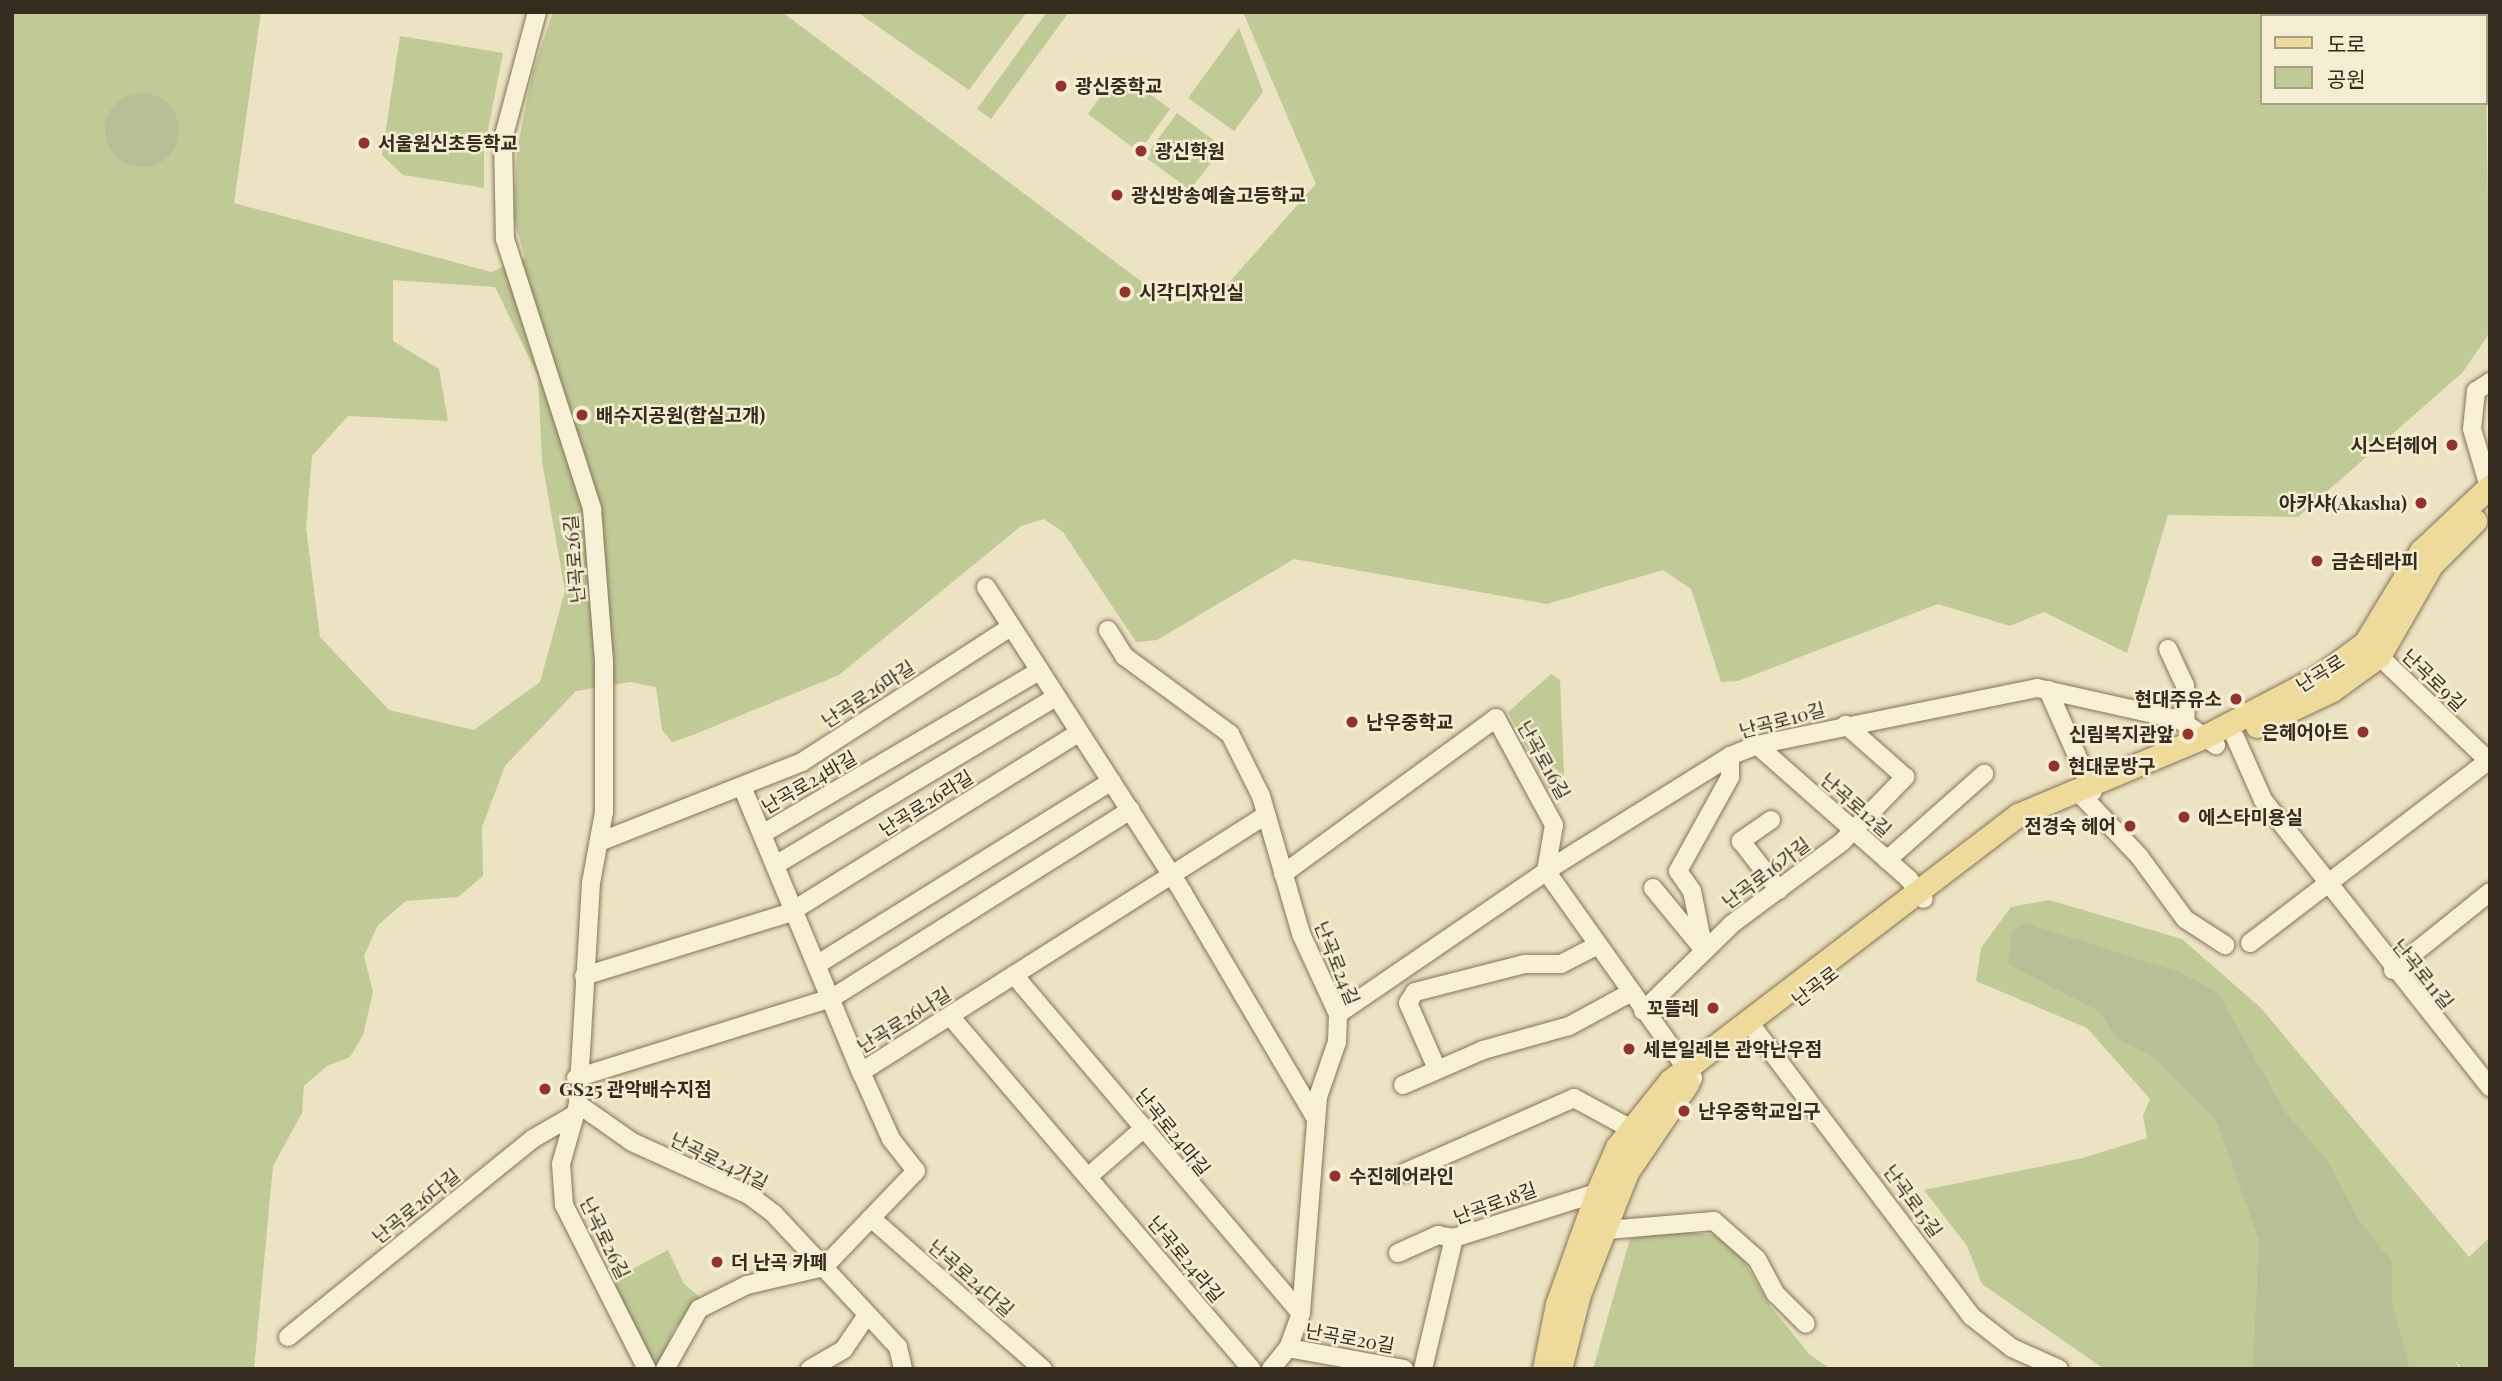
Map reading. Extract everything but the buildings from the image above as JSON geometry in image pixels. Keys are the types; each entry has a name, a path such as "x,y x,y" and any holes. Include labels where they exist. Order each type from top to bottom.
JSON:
{"main road":[{"name":"난곡로","path":"1544,1369 1557,1304 1597,1192 1631,1129 1690,1073 1921,895 2028,825 2088,789 2210,736 2332,690 2379,656 2432,564 2489,492"},
{"name":"난곡로","path":"2210,736 2319,677 2365,643 2421,551 2489,492"},
{"name":"난곡로","path":"1560,1369 1579,1294 1607,1230 1627,1172 1690,1073 1755,1030 1921,895"}],"street":[{"name":"난곡로26길","path":"537,12 503,139 505,239 593,509 604,663 599,842 584,976 576,1109 561,1164 564,1205 647,1369"},
{"path":"2489,492 2472,429 2476,391 2490,382"},
{"path":"986,587 1172,875 1317,1120"},
{"name":"난곡로26마길","path":"599,842 744,789 802,762 1011,627"},
{"name":"난곡로24길","path":"1108,630 1124,656 1230,734 1266,815 1301,934 1338,1014 1317,1120 1301,1313 1288,1348 1271,1369"},
{"path":"2168,649 2210,736"},
{"name":"난곡로9길","path":"2379,656 2488,762"},
{"name":"난곡로24바길","path":"777,864 764,833 1039,671"},
{"path":"2048,690 2088,789 2185,919 2225,945"},
{"name":"난곡로10길","path":"1338,1014 1546,871 1730,756 1758,745 1993,692 2048,690 2210,736"},
{"path":"861,1072 777,864 1056,697"},
{"name":"난곡로16길","path":"1283,874 1496,718 1555,825 1546,871"},
{"name":"난곡로16가길","path":"1643,1011 1704,950 1853,831 1905,777 1846,725"},
{"name":"난곡로26라길","path":"584,976 797,908 1078,733"},
{"name":"난곡로11길","path":"2210,736 2263,800 2326,886 2393,970 2490,1087"},
{"name":"난곡로12길","path":"1758,745 1887,860 1921,895"},
{"name":"난곡로16가길","path":"1704,950 1692,891 1678,871 1730,777 1730,756"},
{"path":"2250,943 2488,762"},
{"path":"1887,860 1984,774"},
{"path":"818,964 1112,781"},
{"path":"744,789 764,833"},
{"path":"576,1078 832,998 1131,810"},
{"path":"1172,875 1266,815"},
{"path":"1771,820 1741,841 1779,890"},
{"path":"1546,871 1598,945 1628,994 1690,1073"},
{"name":"난곡로26나길","path":"824,1267 916,1171 891,1139 861,1072 1172,875"},
{"path":"1653,888 1704,950"},
{"path":"2393,970 2490,892"},
{"path":"1437,1069 1408,1003 1415,992 1525,964 1561,964 1598,945"},
{"path":"1404,967 1415,992"},
{"name":"난곡로24마길","path":"1014,975 1301,1313"},
{"path":"1403,1085 1437,1069 1569,1026 1628,994"},
{"name":"난곡로24라길","path":"950,1016 1251,1369"},
{"name":"난곡로15길","path":"1755,1030 1970,1316 2012,1348 2059,1369"},
{"path":"1404,1173 1574,1098 1631,1129"},
{"name":"난곡로24가길","path":"576,1109 632,1143 749,1195 824,1267 898,1347 903,1369"},
{"name":"난곡로26다길","path":"288,1337 534,1138 576,1109"},
{"path":"1089,1176 1143,1129"},
{"name":"난곡로18길","path":"1423,1369 1454,1238 1597,1192"},
{"name":"난곡로24다길","path":"872,1218 1043,1369"},
{"path":"1607,1230 1714,1220 1757,1259 1776,1294 1806,1324"},
{"path":"1398,1253 1438,1235 1454,1238"},
{"path":"665,1369 699,1309 747,1285 824,1267"},
{"path":"810,1369 844,1349 867,1315"},
{"name":"난곡로20길","path":"1288,1348 1404,1369"}],"green space":[{"path":"12,12 261,12 234,203 491,272 525,258 514,219 517,150 532,74 553,12 782,12 1170,303 1218,295 1316,184 1243,12 2421,12 2424,14 2260,14 2260,105 2486,105 2490,332 2463,372 2298,517 2168,515 2127,653 2044,612 2010,626 1938,604 1738,681 1721,682 1691,589 1663,570 1547,604 1294,559 1157,640 1136,642 1063,532 1044,519 1021,526 839,675 693,735 672,742 662,730 656,687 630,682 576,691 505,766 482,827 483,876 458,897 406,901 378,925 364,956 373,992 363,1035 350,1057 327,1066 304,1086 302,1113 273,1166 254,1369 12,1369","holes":["393,280 495,287 538,376 542,461 565,591 540,682 474,730 389,710 320,637 306,528 312,456 348,416 448,421 439,369 393,341"]},
{"path":"857,12 1027,12 969,90"},
{"path":"1047,12 1069,12 991,119 977,109"},
{"path":"1239,28 1263,92 1234,131 1188,98"},
{"path":"400,36 503,53 484,150 484,188 403,175 382,155"},
{"path":"1135,83 1170,109 1139,152 1088,114 1108,86"},
{"path":"142,93 163,99 173,109 179,130 173,151 163,161 142,167 121,161 111,151 105,130 111,109 121,99"},
{"path":"1177,113 1223,147 1190,190 1145,157"},
{"path":"1551,674 1560,680 1564,774 1562,791 1553,797 1508,712"},
{"path":"2049,900 2182,939 2261,1008 2469,1257 2490,1237 2490,1369 2463,1369 2454,1360 2460,1369 2104,1369 1982,1284 1967,1246 1924,1190 2083,1158 2147,1138 2143,1116 2150,1099 2087,1028 1976,981 1981,948 2011,907"},
{"path":"2025,923 2182,973 2218,993 2285,1112 2327,1160 2358,1219 2392,1262 2392,1303 2410,1369 2253,1369 2259,1240 2216,1120 2154,1057 2116,1038 2100,1012 2008,964 2012,931"},
{"path":"1676,1231 1714,1235 1740,1254 1771,1307 1810,1355 1831,1369 1593,1369 1630,1239"},
{"path":"668,1250 684,1284 700,1297 674,1329 659,1364 652,1364 613,1286 616,1278"}],"place":[{"name":"광신중학교","path":"1061,86"},
{"name":"서울원신초등학교","path":"364,143"},
{"name":"광신학원","path":"1141,151"},
{"name":"광신방송예술고등학교","path":"1117,195"},
{"name":"시각디자인실","path":"1125,292"},
{"name":"배수지공원(합실고개)","path":"582,415"},
{"name":"시스터헤어","path":"2452,445"},
{"name":"아카샤(Akasha)","path":"2421,503"},
{"name":"금손테라피","path":"2317,561"},
{"name":"현대주유소","path":"2236,699"},
{"name":"난우중학교","path":"1352,722"},
{"name":"은헤어아트","path":"2363,732"},
{"name":"신림복지관앞","path":"2188,734"},
{"name":"현대문방구","path":"2054,766"},
{"name":"에스타미용실","path":"2184,817"},
{"name":"전경숙 헤어","path":"2130,826"},
{"name":"꼬뜰레","path":"1713,1008"},
{"name":"세븐일레븐 관악난우점","path":"1629,1049"},
{"name":"GS25 관악배수지점","path":"545,1089"},
{"name":"난우중학교입구","path":"1684,1111"},
{"name":"수진헤어라인","path":"1335,1176"},
{"name":"더 난곡 카페","path":"717,1262"}]}
